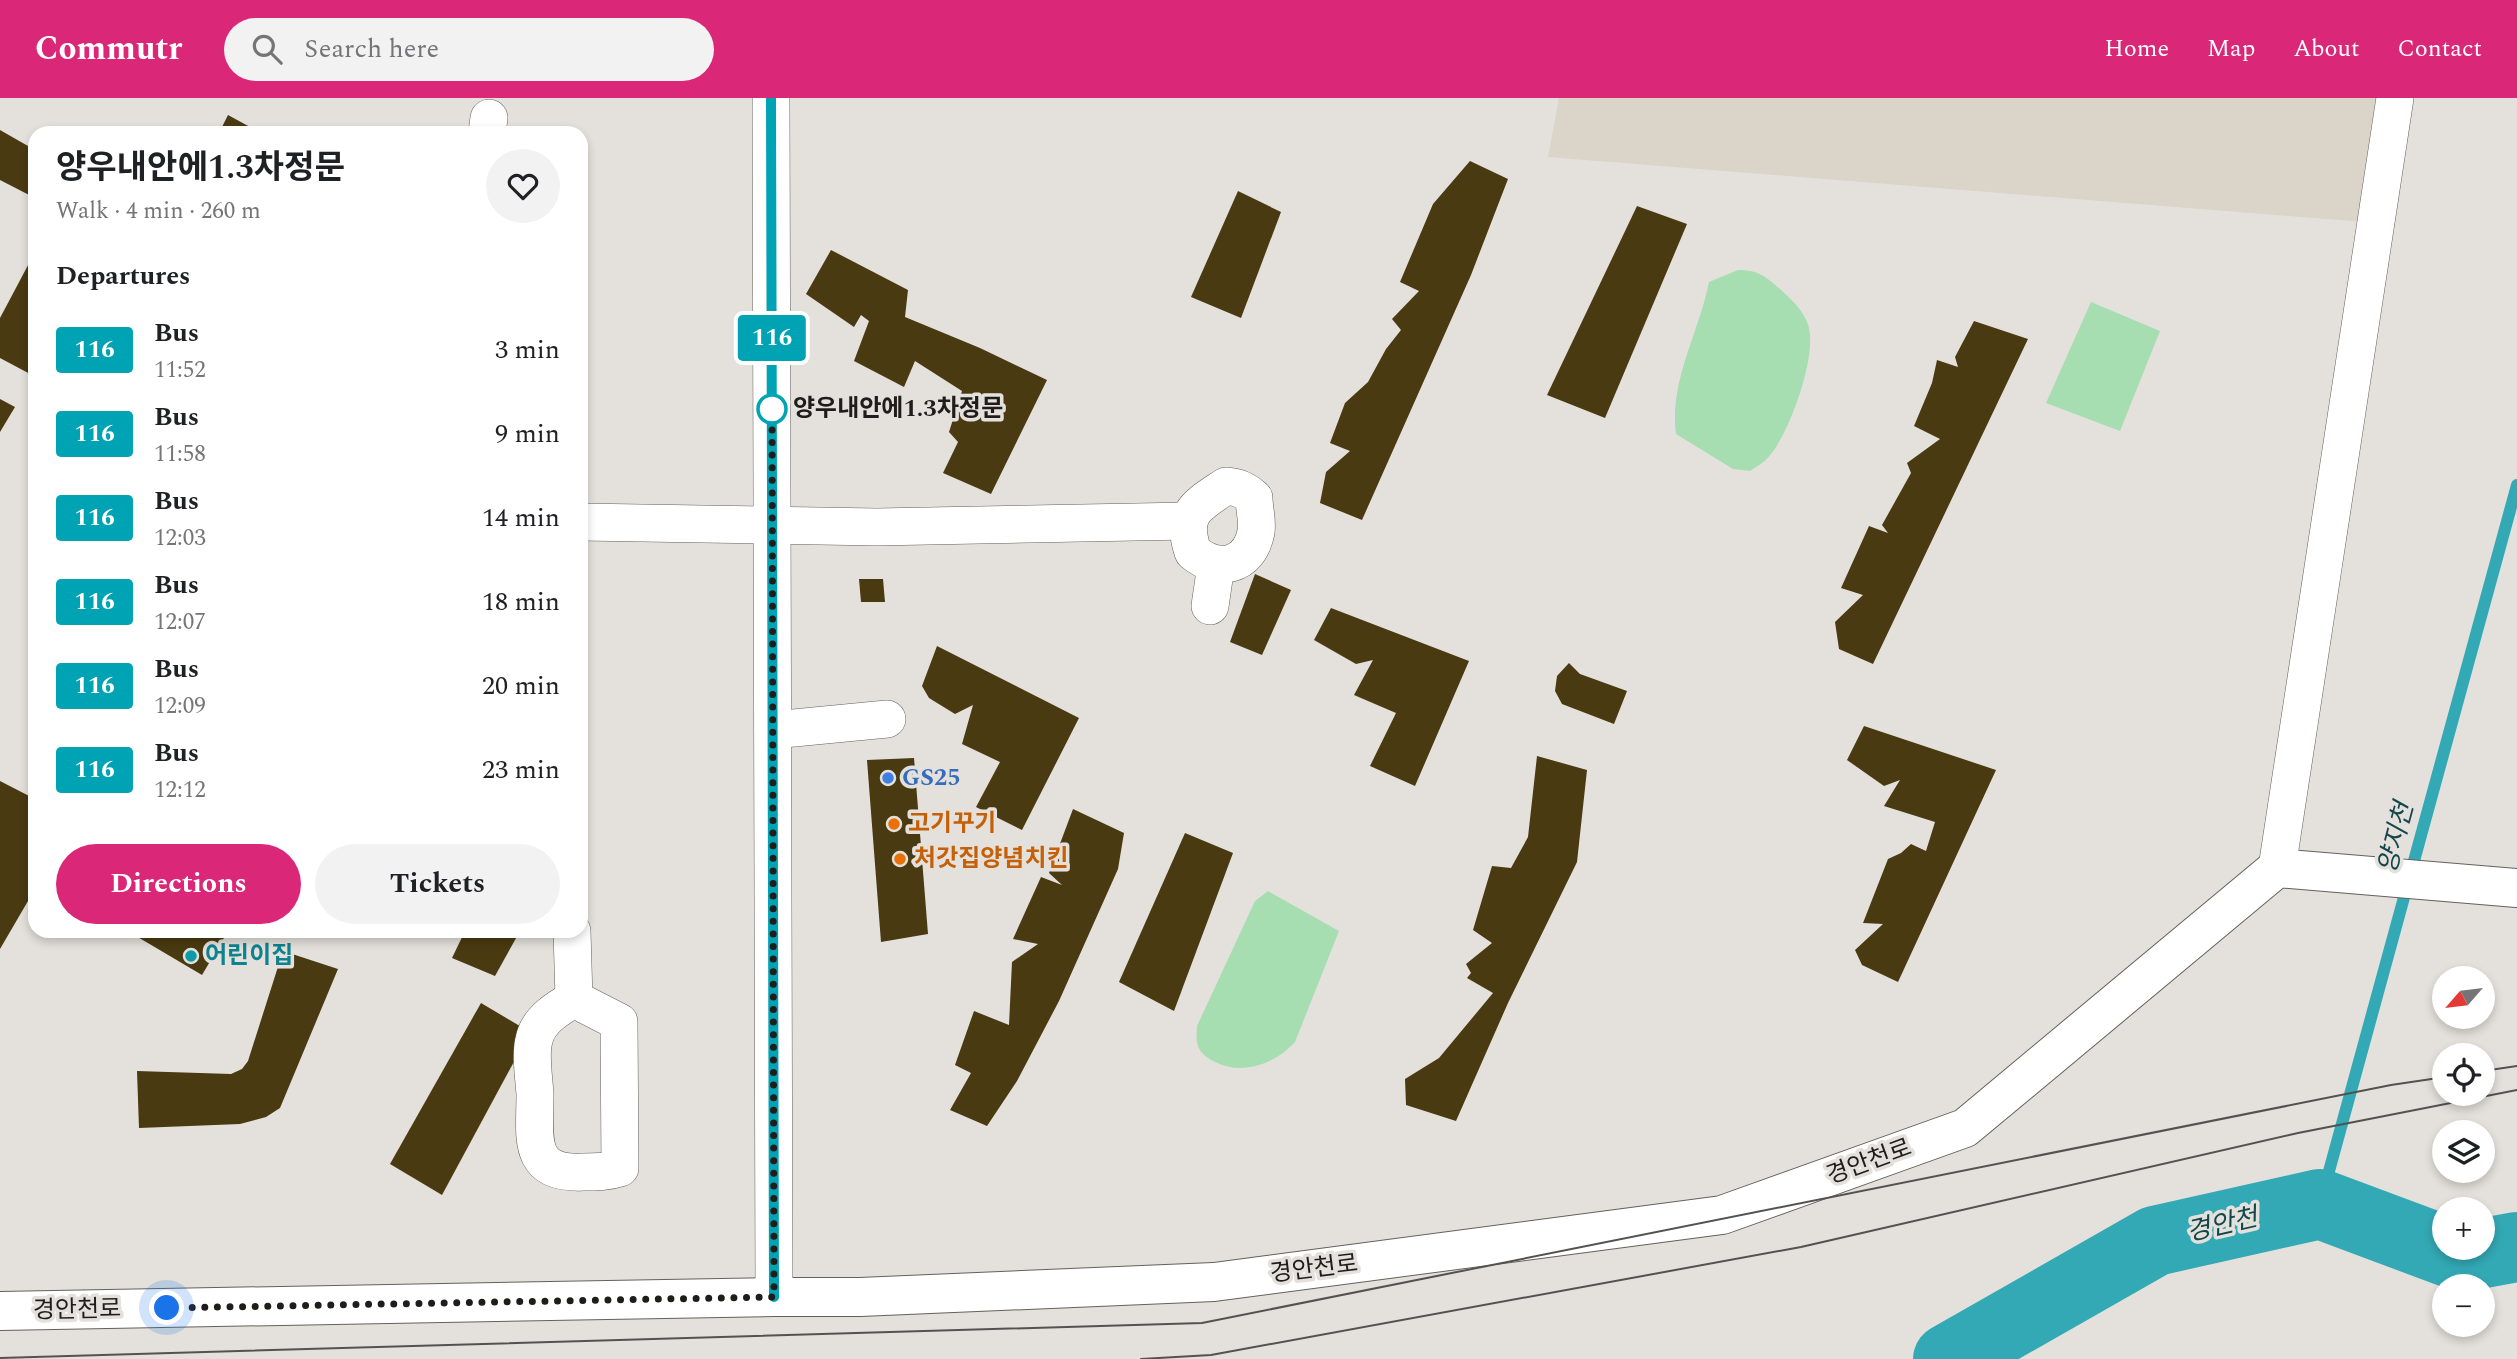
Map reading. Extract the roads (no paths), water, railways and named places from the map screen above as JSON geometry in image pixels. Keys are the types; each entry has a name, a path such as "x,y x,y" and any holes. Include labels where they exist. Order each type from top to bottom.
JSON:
{"main road":[{"path":"2277,868 2517,888"},
{"name":"경안천로","path":"0,1311 860,1297 1214,1282 1722,1215 1965,1128 2277,868"}],"street":[{"path":"771,98 774,1297"},
{"path":"2277,868 2395,98"},
{"path":"1228,473 1236,486 1254,498 1256,531 1252,543 1235,562 1216,565 1193,552 1188,521 1228,473"},
{"path":"588,522 877,527 1188,521"},
{"path":"1210,607 1216,565"},
{"path":"773,730 887,719"},
{"path":"572,938 574,999"}],"waterway":[{"name":"양지천","path":"2320,1204 2517,485"},
{"name":"경안천","path":"1948,1359 2155,1241 2320,1204 2462,1257 2517,1247"}],"tram line":[{"path":"2495,1069 2517,1066"},
{"path":"0,1358 1202,1323 2432,1079"},
{"path":"1141,1359 1211,1355 1801,1247 2298,1133 2517,1090"}],"place":[{"name":"양우내안에1.3차정문","path":"772,409"},
{"name":"GS25","path":"888,778"},
{"name":"고기꾸기","path":"894,824"},
{"name":"처갓집양념치킨","path":"900,859"},
{"name":"어린이집","path":"191,956"}]}
